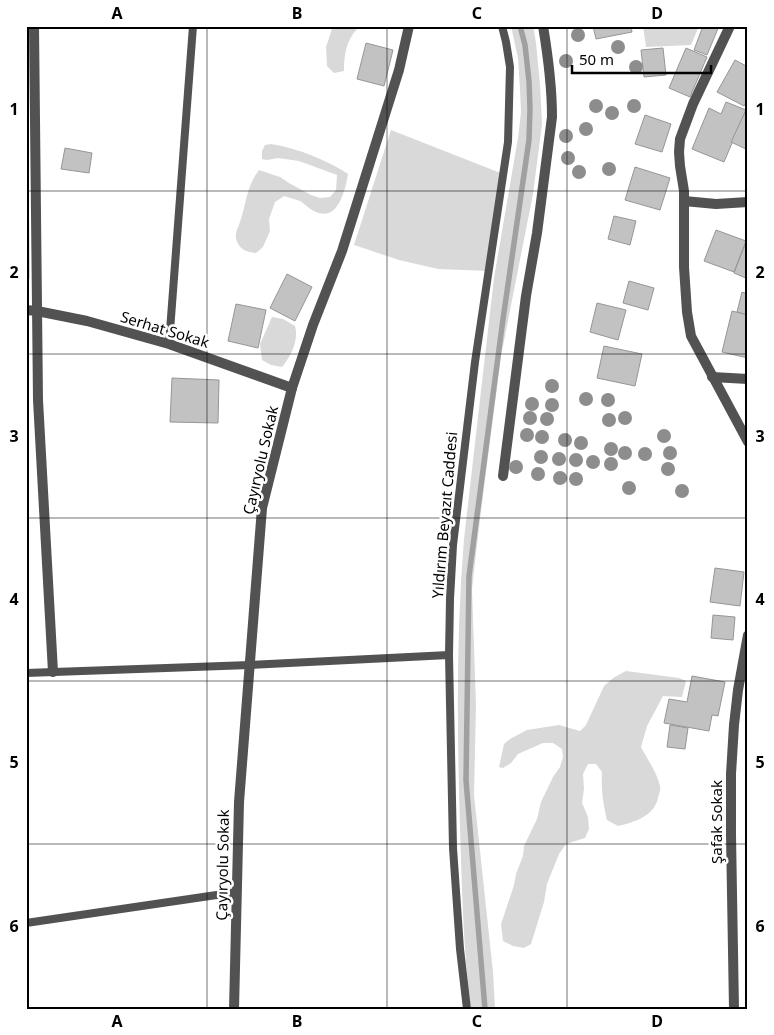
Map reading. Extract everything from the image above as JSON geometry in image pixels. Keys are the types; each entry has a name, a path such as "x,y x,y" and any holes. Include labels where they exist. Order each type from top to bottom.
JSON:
{"street":[{"path":"34,26 38,400 53,672"},
{"name":"Çayıryolu Sokak","path":"234,1009 239,802 262,508 292,388 313,326 342,251 399,70 409,26"},
{"path":"503,476 526,296 537,233 552,118 548,56 543,26"},
{"path":"730,26 693,104 680,139 679,152 684,191 684,267 687,312 691,336 748,442"},
{"path":"684,201 716,204 748,202"},
{"name":"Serhat Sokak","path":"26,310 87,321 170,344 292,388"},
{"path":"712,377 748,379"},
{"name":"Şafak Sokak","path":"734,1009 730,835 731,774 735,716 748,635"}],"lane":[{"path":"170,344 193,26"},
{"name":"Yıldırım Beyazıt Caddesi","path":"467,1009 460,949 453,848 449,655 450,599 454,546 475,362 508,142 510,67 502,26"},
{"path":"26,672 250,665 449,655"},
{"path":"26,923 237,892"}],"shaded area":[{"path":"26,26 30,277 26,287"},
{"path":"333,26 365,26 364,28 357,29 350,38 345,54 344,71 334,73 327,66 326,47"},
{"path":"511,26 533,26 540,85 542,124 533,194 501,356 472,589 476,705 474,795 493,972 495,1009 471,1009 462,896 458,647 464,539 494,278 521,112 518,58"},
{"path":"643,26 699,26 691,45 646,47"},
{"path":"391,130 503,174 489,271 438,269 399,260 354,245"},
{"path":"271,144 311,155 348,174 342,197 334,210 328,213 321,213 310,209 300,201 284,196 275,202 269,219 270,231 263,247 256,253 252,253 241,247 237,242 236,234 249,188 259,170 280,177 311,195 320,198 330,197 336,190 337,175 299,161 278,158 262,159 262,151 265,145"},
{"path":"272,317 283,319 295,326 296,331 293,348 282,367 271,365 262,360 260,344"},
{"path":"626,671 679,678 686,681 682,697 663,696 647,726 641,747 659,781 660,792 656,804 648,814 631,822 618,826 607,820 602,772 596,764 588,764 583,774 584,789 582,803 588,817 589,829 585,838 566,844 559,854 547,884 544,902 531,944 524,948 513,946 503,941 501,924 523,856 524,846 537,819 541,802 560,767 563,757 562,749 553,743 543,743 518,754 511,763 503,768 499,767 504,744 527,730 559,725 580,731 586,725 604,686 613,678"}],"building":[{"path":"593,26 631,26 632,32 596,39"},
{"path":"703,26 719,26 707,55 694,50"},
{"path":"366,43 393,50 384,86 357,79"},
{"path":"663,48 666,75 644,77 641,50"},
{"path":"686,48 707,57 690,97 669,88"},
{"path":"735,60 748,67 748,100 744,106 717,92"},
{"path":"726,102 746,110 724,162 692,149 709,108 721,114"},
{"path":"746,110 748,111 748,150 731,142"},
{"path":"645,115 671,124 662,152 635,144"},
{"path":"65,148 92,153 89,173 61,169"},
{"path":"635,167 670,178 660,210 625,200"},
{"path":"614,216 636,221 630,245 608,239"},
{"path":"716,230 746,241 734,272 704,261"},
{"path":"748,237 748,279 734,273"},
{"path":"287,274 312,287 295,321 270,308"},
{"path":"629,281 654,288 648,310 623,303"},
{"path":"742,292 748,294 748,315 737,312"},
{"path":"597,303 626,310 618,340 590,332"},
{"path":"236,304 266,310 258,348 228,341"},
{"path":"732,311 748,315 748,358 722,352"},
{"path":"604,346 642,354 635,386 597,378"},
{"path":"172,378 219,380 218,423 170,422"},
{"path":"715,568 744,572 740,606 710,602"},
{"path":"713,615 735,617 733,640 711,638"},
{"path":"692,676 725,682 718,716 712,715 709,731 664,723 669,699 687,702"},
{"path":"670,725 688,728 685,749 667,747"}],"waterway":[{"path":"485,1009 466,780 469,576 529,140 529,81 525,45 520,26"}]}
